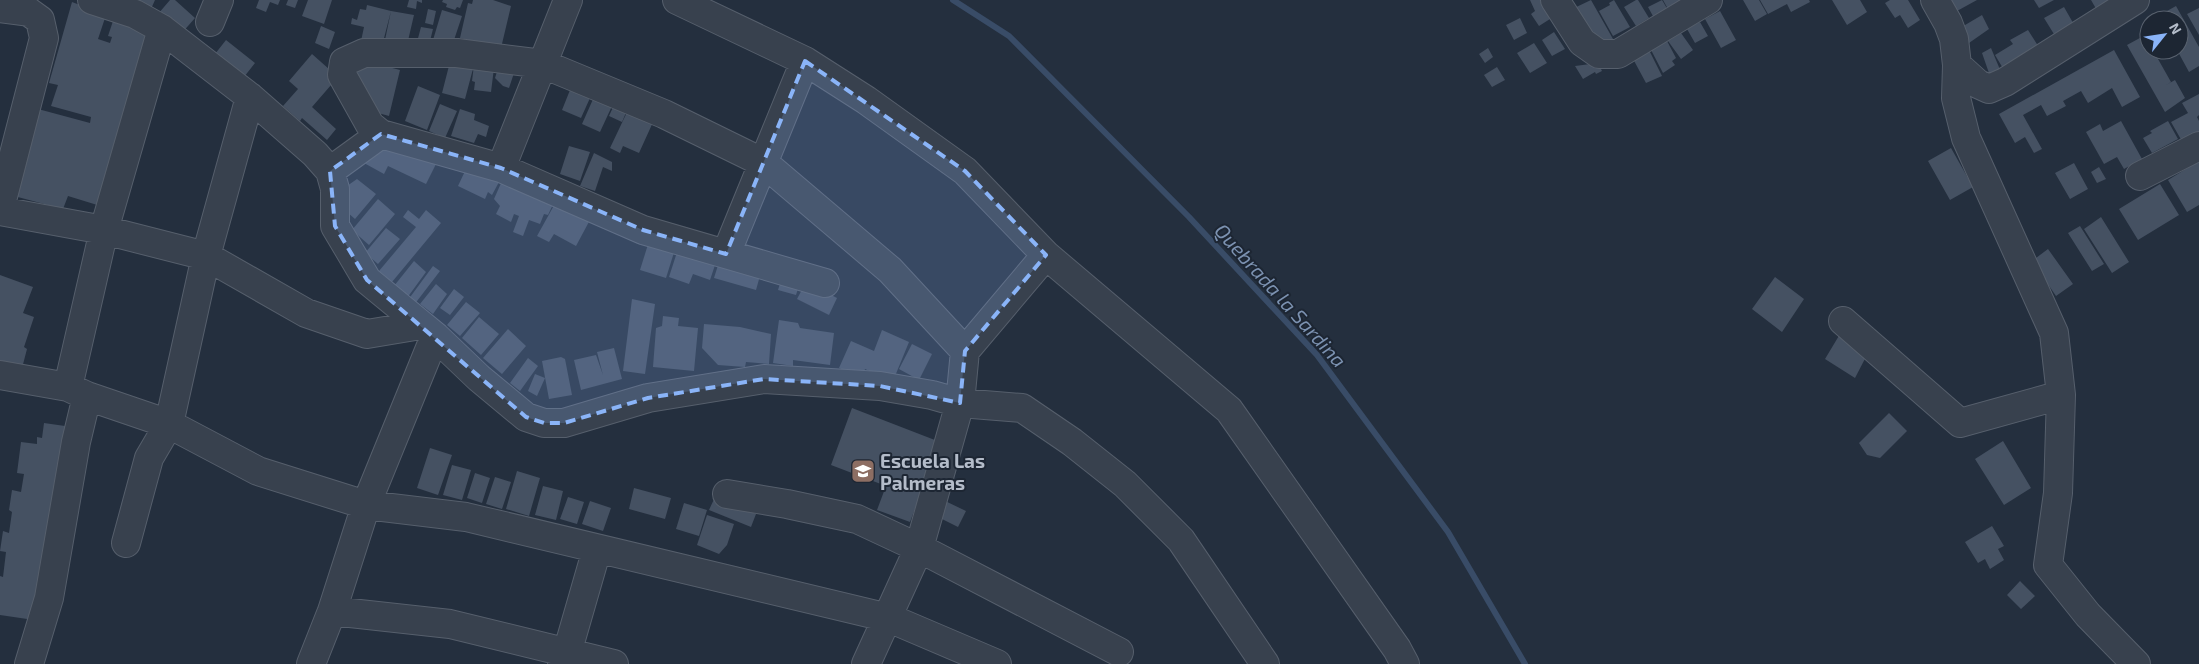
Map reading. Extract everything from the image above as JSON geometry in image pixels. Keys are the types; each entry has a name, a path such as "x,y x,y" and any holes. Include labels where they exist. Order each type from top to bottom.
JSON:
{"street":[{"path":"92,0 135,14 162,29 250,97 294,134 330,171 335,189 335,226 367,280 428,330 479,378 526,417 544,423 564,423 648,398 764,379 880,386 932,395 960,403 1022,408 1072,442 1126,484 1181,540 1266,664"},
{"path":"501,168 568,0"},
{"path":"677,0 805,62 866,100 965,171 1046,255 1229,410 1391,641 1405,664"},
{"path":"1555,0 1582,42 1599,54 1618,54 1708,0"},
{"path":"1935,0 1948,23 1954,39 1957,65 1956,98 1966,138 2054,333 2061,395 2058,493 2048,565 2088,614 2136,664"},
{"path":"1957,65 1978,84 1989,89 2005,82 2094,10 2135,0"},
{"path":"0,8 29,12 40,20 44,38 0,210 104,230 206,256 306,313 367,334 428,330"},
{"path":"29,664 49,598 76,442 78,392 104,230 162,29"},
{"path":"825,283 642,230 501,168 381,134 370,126 342,75 344,62 364,53 457,53 542,64 664,114 764,163 890,270 965,350"},
{"path":"726,254 805,62"},
{"path":"126,543 149,458 169,424 206,256 250,97"},
{"path":"330,171 381,134"},
{"path":"2140,176 2199,146"},
{"path":"866,664 919,548 960,403 965,350 1046,255"},
{"path":"1843,321 1960,423 2061,395"},
{"path":"311,664 332,610 366,505 428,330"},
{"path":"0,374 78,392 169,424 258,470 366,505 466,517 888,618 997,664"},
{"path":"727,494 787,504 857,519 919,548 1119,652"},
{"path":"564,658 597,549"},
{"path":"332,610 450,624 564,658 614,664"}],"highlighted area":[{"path":"805,61 965,171 1046,255 965,351 960,403 880,386 764,379 648,398 564,423 544,423 526,417 367,280 335,226 330,171 381,134 501,168 643,230 726,254"}],"building":[{"path":"132,0 155,0 151,9"},
{"path":"170,0 175,0 195,18 181,34 158,14"},
{"path":"259,0 280,0 278,5 270,2 266,12 256,8"},
{"path":"288,0 298,0 295,8 286,5"},
{"path":"308,0 332,0 324,24 302,16"},
{"path":"409,0 422,0 422,3 417,1 416,9 407,7"},
{"path":"443,0 463,0 460,8 457,7 455,10 446,7 447,4 442,2"},
{"path":"473,0 493,0 511,6 501,48 460,38 468,3 472,4"},
{"path":"1530,0 1540,0 1550,19 1539,26 1531,14 1535,11"},
{"path":"1591,0 1613,39 1593,49 1570,10"},
{"path":"1614,0 1630,27 1613,36 1599,11 1610,5 1609,3"},
{"path":"1638,0 1649,18 1636,26 1624,7"},
{"path":"1662,0 1668,10 1654,18 1648,7"},
{"path":"1663,0 1687,0 1668,9"},
{"path":"1743,0 1759,0 1767,14 1755,21"},
{"path":"1760,0 1809,0 1810,2 1791,12 1787,4 1768,14"},
{"path":"1832,0 1860,0 1867,12 1847,25"},
{"path":"1890,0 1908,0 1920,20 1908,28 1900,15 1895,18 1885,3"},
{"path":"1951,0 1977,0 1957,11"},
{"path":"2034,0 2054,0 2039,8"},
{"path":"2091,0 2123,0 2102,19"},
{"path":"72,2 106,15 98,39 110,43 112,37 108,36 115,15 155,27 107,208 68,196 63,209 14,196 38,109 90,123 91,117 51,106 58,85 49,83"},
{"path":"367,5 391,11 382,46 361,41 364,27 351,24 352,18 357,20 360,9 366,10"},
{"path":"2176,6 2178,10 2169,10"},
{"path":"2064,7 2076,28 2057,39 2044,18"},
{"path":"2199,8 2199,35 2189,18 2189,13"},
{"path":"428,9 436,11 433,25 425,23"},
{"path":"442,10 462,16 452,46 433,40"},
{"path":"391,11 414,15 407,45 385,40"},
{"path":"1720,11 1736,40 1721,48 1705,19"},
{"path":"1982,15 1989,29 1969,43 1960,28"},
{"path":"1520,18 1527,33 1514,40 1506,25"},
{"path":"1700,22 1708,36 1695,43 1687,29"},
{"path":"321,26 335,32 329,49 315,43"},
{"path":"421,27 433,29 429,45 417,42"},
{"path":"2189,29 2199,47 2199,66 2189,72 2182,60 2189,60"},
{"path":"2028,30 2040,49 2004,70 1995,55 2013,44 2010,40"},
{"path":"1554,32 1565,49 1552,56 1542,40"},
{"path":"1681,33 1693,50 1681,59 1668,41"},
{"path":"2139,38 2139,60 2159,60 2171,82 2166,85 2175,80 2185,98 2165,112 2127,45"},
{"path":"1666,39 1676,58 1672,61 1675,65 1663,73 1650,48"},
{"path":"226,40 255,63 244,77 215,54"},
{"path":"1534,43 1547,63 1530,73 1517,53"},
{"path":"1488,48 1493,57 1485,63 1479,54"},
{"path":"1991,48 2001,72 1990,76 1982,53"},
{"path":"1649,50 1662,76 1646,83 1632,57"},
{"path":"2114,50 2140,97 2122,107 2112,88 2088,103 2081,91 2063,101 2066,106 2047,116 2041,105 2023,115 2042,149 2034,153 2025,137 2015,143 1999,114"},
{"path":"312,54 338,77 312,107 336,129 327,140 302,118 300,121 283,106 298,89 289,81"},
{"path":"451,58 474,65 465,99 442,93"},
{"path":"358,59 400,70 389,116 371,111 352,83"},
{"path":"1598,63 1602,71 1596,74 1595,72 1583,79 1575,66"},
{"path":"474,65 494,68 491,92 474,90 475,82 472,81"},
{"path":"499,65 515,70 509,88 503,86 495,78"},
{"path":"1497,67 1505,80 1492,87 1484,75"},
{"path":"418,86 440,95 427,130 405,121"},
{"path":"570,90 590,98 581,118 562,110"},
{"path":"2199,94 2199,115 2197,117 2199,133 2183,143 2171,122 2188,113 2182,103"},
{"path":"594,97 612,106 600,132 582,124"},
{"path":"615,103 628,108 622,122 609,116"},
{"path":"440,104 457,111 445,138 429,131"},
{"path":"629,108 654,120 639,153 623,146 620,153 610,148"},
{"path":"460,109 475,114 474,120 489,126 486,137 478,134 474,143 451,136"},
{"path":"2121,121 2142,159 2124,169 2117,157 2104,164 2086,132 2100,124 2103,131"},
{"path":"2168,121 2178,139 2152,153 2143,138 2152,133 2150,131"},
{"path":"373,144 438,160 426,184 388,166 384,174 364,163"},
{"path":"569,146 590,152 580,181 560,174"},
{"path":"1951,148 1973,187 1950,200 1928,161"},
{"path":"594,153 612,162 612,171 603,167 595,191 580,186"},
{"path":"2199,161 2199,205 2187,212 2168,180"},
{"path":"2074,163 2088,189 2070,199 2055,173"},
{"path":"2099,167 2106,179 2097,183 2091,172"},
{"path":"466,169 499,182 492,195 488,192 485,199 458,186"},
{"path":"357,179 376,194 355,219 347,212 347,186"},
{"path":"502,181 555,200 548,215 544,214 540,224 529,220 523,236 513,232 519,216 514,214 511,222 496,214 500,206 494,199"},
{"path":"2160,184 2179,215 2138,240 2119,209"},
{"path":"378,199 395,214 369,245 352,230"},
{"path":"557,200 591,218 576,246 554,234 549,242 537,236"},
{"path":"408,210 419,219 426,210 441,223 392,282 379,271 416,227 403,217"},
{"path":"2101,217 2129,262 2112,273 2084,229"},
{"path":"2080,226 2104,264 2092,271 2068,233"},
{"path":"386,228 400,239 378,264 365,253"},
{"path":"650,238 676,246 666,278 640,270"},
{"path":"678,249 717,259 710,280 693,274 689,284 669,277"},
{"path":"2048,249 2073,284 2056,296 2032,261"},
{"path":"414,261 426,272 407,298 394,286"},
{"path":"719,262 761,272 756,290 714,278"},
{"path":"433,266 440,271 414,305 408,300"},
{"path":"0,275 33,287 23,313 34,317 24,347 27,349 21,372 0,366"},
{"path":"782,277 800,282 796,295 778,290"},
{"path":"1775,277 1804,299 1782,332 1752,309"},
{"path":"806,282 837,298 829,315 797,299"},
{"path":"436,284 447,294 433,314 420,304"},
{"path":"454,289 464,297 450,315 440,308"},
{"path":"632,299 655,304 645,374 623,371"},
{"path":"466,302 480,313 460,336 447,325"},
{"path":"663,316 679,318 678,326 698,328 694,371 653,367 656,328 662,326"},
{"path":"479,317 499,334 481,355 462,338"},
{"path":"779,320 798,323 800,328 834,333 830,365 793,360 793,366 773,363"},
{"path":"704,324 740,327 771,334 769,364 746,362 745,367 718,365 702,348"},
{"path":"508,329 526,346 502,374 483,358"},
{"path":"882,330 909,342 893,381 865,369 862,378 839,368 851,341 874,351"},
{"path":"1840,334 1869,351 1855,378 1825,359"},
{"path":"912,344 932,354 919,380 899,369"},
{"path":"614,348 622,379 581,390 574,360 596,355 603,375 597,352"},
{"path":"561,357 565,359 572,395 549,399 542,361"},
{"path":"528,358 538,366 520,391 510,383"},
{"path":"535,374 545,378 537,396 528,391"},
{"path":"852,408 940,442 910,522 877,510 886,486 831,465"},
{"path":"1889,413 1907,431 1880,458 1867,455 1859,443"},
{"path":"44,423 72,427 34,620 0,615 0,576 3,577 6,552 0,551 3,531 9,533 12,512 9,510 12,490 21,492 24,474 17,473 21,442 37,444 37,437 42,438"},
{"path":"2003,441 2031,488 2004,505 1975,459"},
{"path":"430,448 452,455 438,495 417,488"},
{"path":"452,465 471,470 462,500 443,495"},
{"path":"517,471 540,478 529,516 506,509"},
{"path":"475,473 490,478 482,503 467,498"},
{"path":"495,477 511,482 502,509 486,504"},
{"path":"543,486 563,491 556,520 535,515"},
{"path":"634,488 671,498 665,519 629,509"},
{"path":"568,497 584,502 577,524 560,519"},
{"path":"715,497 756,514 751,527 709,510"},
{"path":"941,499 966,511 958,527 934,515"},
{"path":"590,501 611,508 603,531 582,524"},
{"path":"684,503 707,510 699,536 676,529"},
{"path":"707,515 734,524 727,545 719,554 697,545"},
{"path":"1992,526 2004,546 1998,549 2004,560 1990,569 1985,559 1978,563 1965,542"},
{"path":"2020,581 2035,596 2021,609 2007,595"}],"waterway":[{"name":"Quebrada la Sardina","path":"953,0 1009,36 1189,217 1317,355 1448,532 1525,664"}],"place":[{"name":"Escuela Las Palmeras","path":"863,471"}]}
